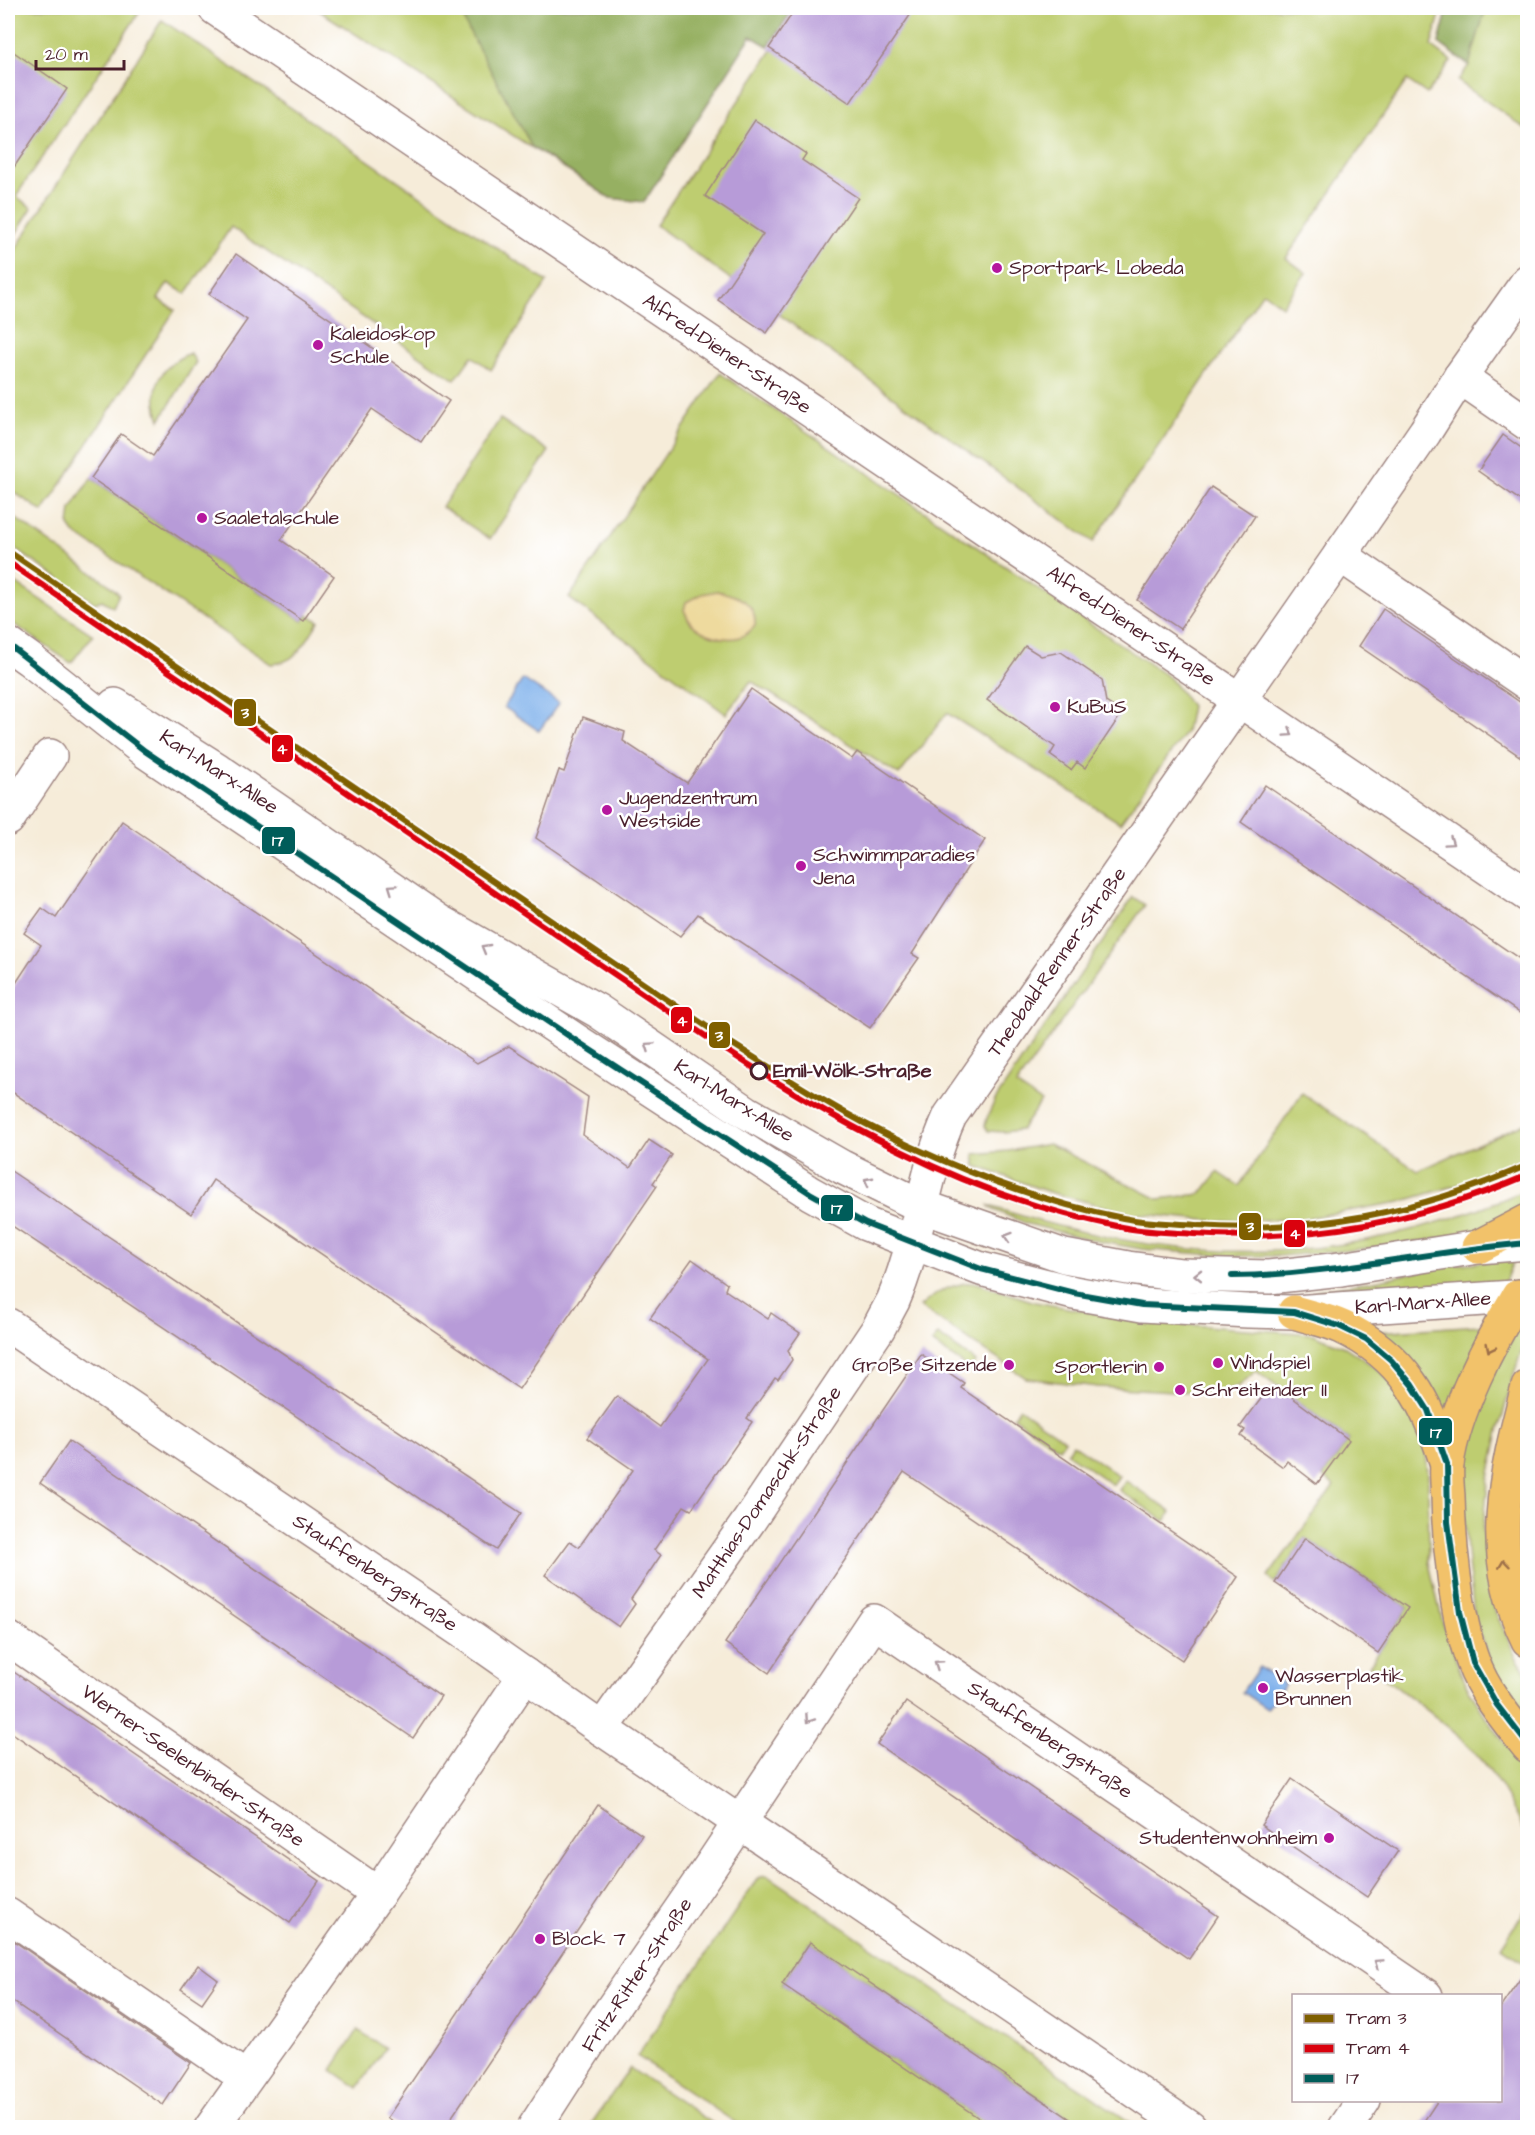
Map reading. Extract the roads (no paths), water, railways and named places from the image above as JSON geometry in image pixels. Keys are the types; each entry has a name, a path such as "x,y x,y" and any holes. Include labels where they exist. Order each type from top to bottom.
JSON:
{"main road":[{"path":"1478,1246 1527,1221"},
{"path":"1523,1296 1493,1340 1468,1395 1456,1426 1447,1464 1448,1522 1460,1612 1473,1664 1497,1705 1527,1746"},
{"path":"1294,1312 1339,1326 1366,1339 1391,1360 1412,1384 1428,1410 1447,1464"},
{"path":"1527,1387 1511,1459 1501,1540 1506,1581 1527,1640"}],"street":[{"name":"Alfred-Diener-Straße","path":"215,8 1240,699"},
{"name":"Theobald-Renner-Straße","path":"911,1243 934,1158 950,1116 1425,432 1527,281"},
{"path":"1460,377 1527,424"},
{"path":"1340,555 1527,684"},
{"name":"Karl-Marx-Allee","path":"18,652 72,679 161,732 440,922 598,1011 746,1112 860,1176 921,1206 1064,1256 1182,1275 1269,1277 1341,1269 1478,1246 1527,1243"},
{"name":"Karl-Marx-Allee","path":"18,652 145,751 567,1035 822,1201 911,1243 981,1269 1063,1290 1108,1300 1195,1309 1294,1312 1523,1296"},
{"path":"1240,699 1527,895"},
{"path":"8,819 50,756"},
{"name":"Matthias-Domaschk-Straße","path":"602,1729 749,1521 878,1329 893,1300 911,1243"},
{"name":"Stauffenbergstraße","path":"11,1334 475,1640 740,1823 1190,2127"},
{"name":"Stauffenbergstraße","path":"740,1823 874,1621 1425,1994"},
{"name":"Werner-Seelenbinder-Straße","path":"8,1638 378,1893"},
{"path":"211,2127 378,1893 525,1675"},
{"name":"Fritz-Ritter-Straße","path":"534,2127 594,2035 740,1823"},
{"path":"8,1915 246,2078"},
{"path":"1346,2127 1363,2102"}],"water":[{"path":"523,679 559,703 539,731 504,707"},
{"path":"1259,1667 1285,1684 1267,1709 1242,1692"}],"tram line":[{"name":"3","path":"8,551 728,1041 861,1122 960,1168 1041,1197 1123,1218 1159,1223 1240,1227 1283,1226 1365,1216 1446,1196 1528,1165"},
{"name":"4","path":"8,562 723,1048 856,1128 903,1152 982,1187 1037,1206 1121,1227 1157,1232 1237,1236 1280,1235 1364,1225 1446,1205 1528,1175"}],"place":[{"name":"Sportpark Lobeda","path":"997,268"},
{"name":"Kaleidoskop Schule","path":"318,345"},
{"name":"Saaletalschule","path":"202,518"},
{"name":"KuBuS","path":"1055,707"},
{"name":"Jugendzentrum Westside","path":"607,810"},
{"name":"Schwimmparadies Jena","path":"801,866"},
{"name":"Emil-Wölk-Straße","path":"759,1071"},
{"name":"Windspiel","path":"1218,1363"},
{"name":"Große Sitzende","path":"1009,1365"},
{"name":"Sportlerin","path":"1159,1367"},
{"name":"Schreitender II","path":"1180,1390"},
{"name":"Wasserplastik Brunnen","path":"1263,1688"},
{"name":"Studentenwohnheim","path":"1329,1838"},
{"name":"Block 7","path":"540,1939"}]}
